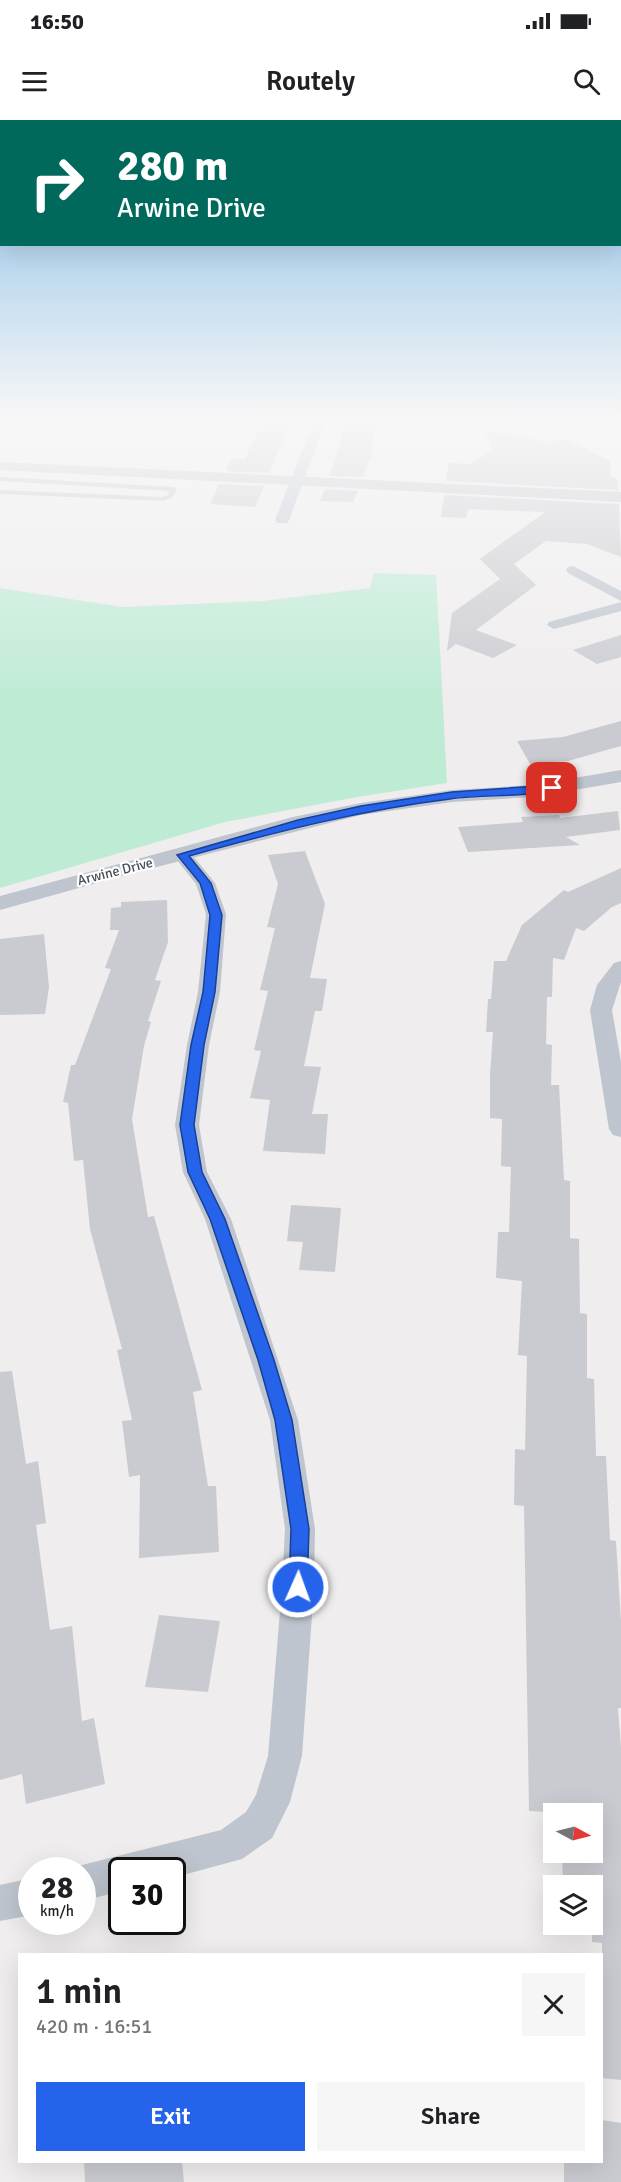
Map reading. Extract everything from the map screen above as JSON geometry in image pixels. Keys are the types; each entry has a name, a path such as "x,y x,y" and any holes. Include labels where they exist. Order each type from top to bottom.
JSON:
{"street":[{"path":"282,520 286,511"},
{"path":"573,570 621,597"},
{"path":"554,625 621,606"},
{"name":"Arwine Drive","path":"0,903 301,822 372,807 452,795 534,791 621,777"},
{"path":"182,855 205,883 216,915 209,992 198,1045 187,1125 195,1172 218,1219 284,1420 300,1529 298,1587 285,1756 272,1802 259,1825 229,1846 185,1857"},
{"path":"621,967 608,985 601,1010 621,1128"},
{"path":"0,1904 18,1900"}],"green space":[{"path":"374,573 436,575 447,783 225,822 0,888 0,588 122,607 263,601 370,588"}],"building":[{"path":"442,511 468,511 466,518 441,517"},
{"path":"525,511 619,511 621,557 587,544 546,541 514,564 536,585 476,630 517,645 493,658 456,644 447,651 452,613 500,579 480,559 545,512"},
{"path":"621,635 621,657 597,664 573,650"},
{"path":"621,721 621,746 568,761 530,764 517,741 563,737"},
{"path":"618,811 620,830 566,837 580,845 468,852 458,827 523,822 521,817 559,815 560,818"},
{"path":"305,851 325,904 310,978 327,979 322,1011 315,1011 304,1066 321,1067 312,1114 328,1114 325,1154 263,1151 270,1100 250,1098 261,1051 254,1050 268,991 260,990 275,928 267,927 278,884 268,855"},
{"path":"621,868 621,903 612,907 584,931 576,928 564,960 553,958 552,997 547,997 546,1044 552,1045 551,1085 559,1085 564,1180 570,1181 570,1238 579,1239 580,1313 587,1314 587,1378 594,1379 596,1456 606,1456 610,1540 616,1541 621,1621 621,1708 618,1708 621,1747 621,2080 603,2078 603,1953 602,1943 592,1942 592,1935 603,1935 603,1875 563,1875 562,1863 603,1863 603,1803 543,1803 543,1812 529,1811 524,1506 514,1505 515,1449 525,1450 527,1356 518,1355 522,1281 496,1278 498,1232 509,1232 511,1167 501,1166 502,1119 490,1118 493,1032 486,1032 494,961 506,961 522,925 564,890 568,892"},
{"path":"167,900 168,942 155,980 161,981 148,1021 151,1022 144,1046 132,1119 148,1217 154,1216 202,1390 193,1392 208,1486 216,1486 219,1552 139,1558 140,1475 129,1477 122,1421 132,1420 117,1350 122,1349 90,1229 83,1160 74,1161 68,1103 63,1102 71,1065 75,1065 111,969 105,968 119,930 110,930 111,908 121,907 121,902"},
{"path":"44,934 49,987 45,1014 0,1015 0,939"},
{"path":"291,1205 341,1208 335,1272 299,1270 303,1242 287,1241"},
{"path":"12,1371 26,1464 38,1461 46,1523 36,1525 50,1630 72,1626 82,1721 94,1718 105,1784 26,1804 22,1774 0,1780 0,1372"},
{"path":"159,1615 220,1621 208,1692 145,1687"},
{"path":"603,2120 621,2123 621,2182 564,2182 564,2163 603,2163"},
{"path":"84,2163 182,2163 184,2182 85,2182"}],"route":[{"path":"298,1587 300,1529 284,1420 218,1219 195,1172 187,1125 198,1045 209,992 216,915 205,883 182,855 301,822 361,809 452,795 552,788"}]}
